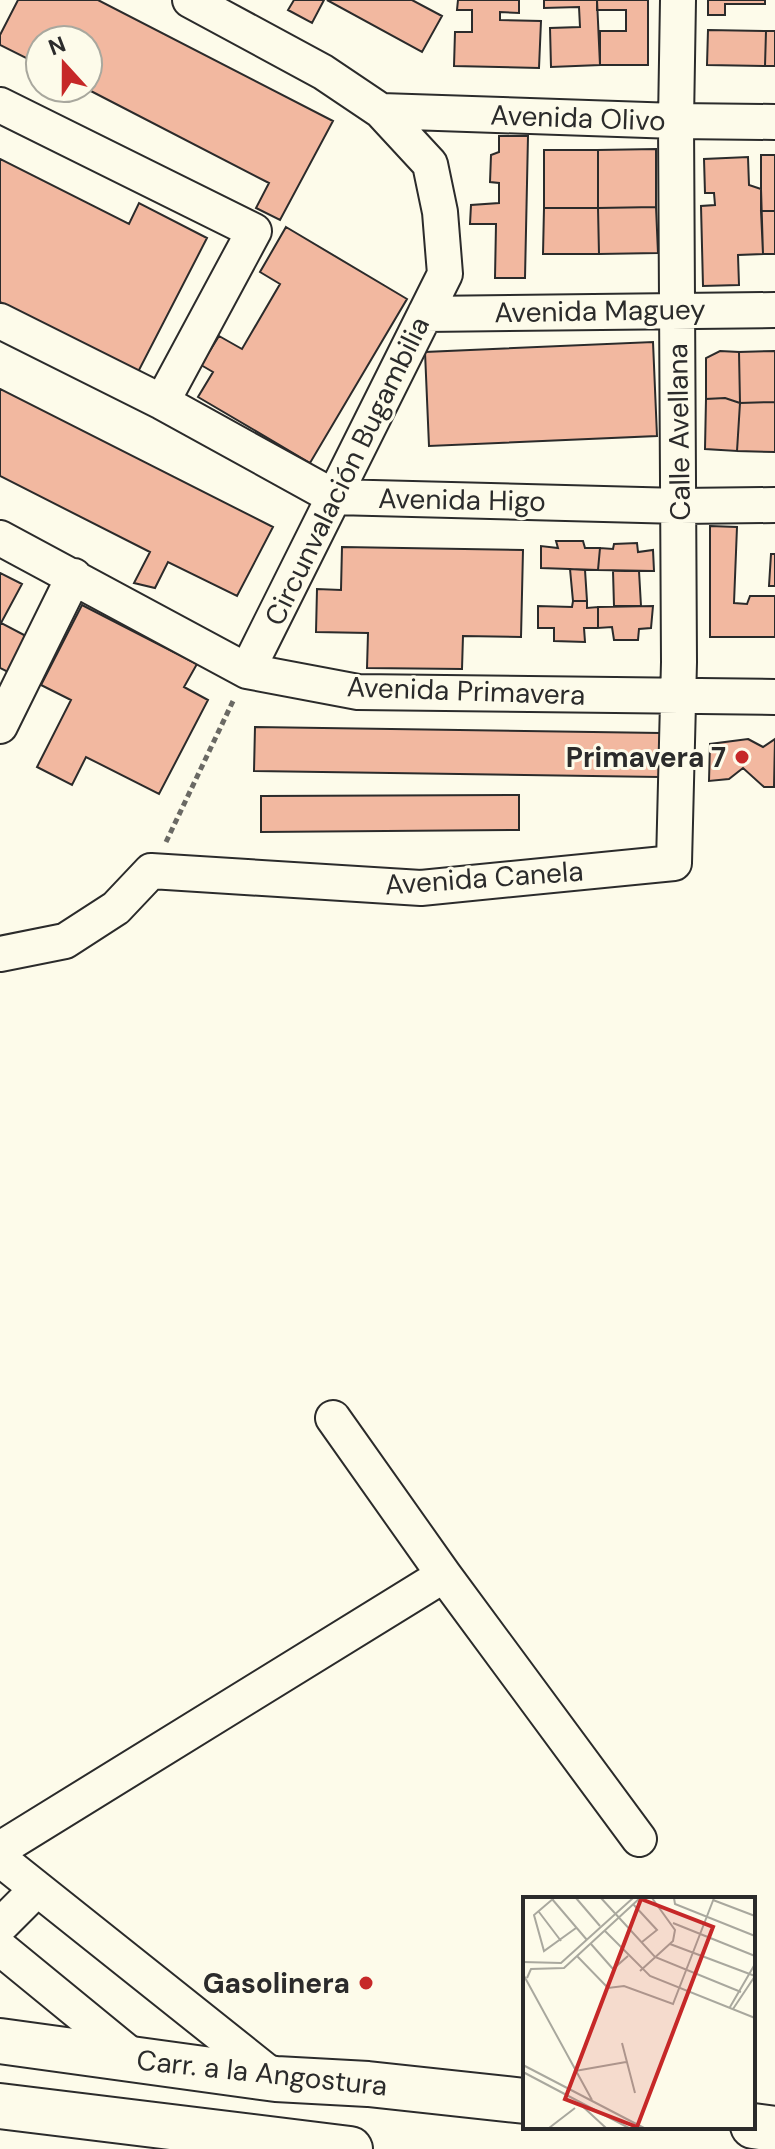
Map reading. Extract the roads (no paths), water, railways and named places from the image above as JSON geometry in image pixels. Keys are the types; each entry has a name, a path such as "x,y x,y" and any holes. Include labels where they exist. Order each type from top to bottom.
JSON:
{"main road":[{"name":"Carr. a la Angostura","path":"0,2041 276,2079 368,2084 523,2101"},
{"path":"0,2106 110,2134 350,2149"},
{"path":"755,2126 775,2129"}],"street":[{"name":"Circunvalación Bugambilia","path":"190,0 323,72 381,111 430,164 440,212 445,274 247,671"},
{"name":"Calle Avellana","path":"674,863 680,506 676,121 678,0"},
{"path":"0,105 254,231 162,402"},
{"name":"Avenida Olivo","path":"381,111 775,122"},
{"name":"Avenida Maguey","path":"425,314 775,310"},
{"name":"Avenida Higo","path":"0,321 162,402 334,497 680,506 775,505"},
{"name":"Avenida Primavera","path":"0,538 247,671 358,692 775,697"},
{"path":"0,726 74,576"},
{"name":"Avenida Canela","path":"0,954 65,941 116,908 151,871 421,888 674,863"},
{"path":"333,1418 444,1575 639,1839"},
{"path":"0,1849 444,1575"},
{"path":"0,1859 276,2079"},
{"path":"0,1926 37,1889"},
{"path":"0,1948 138,2062"},
{"path":"110,2134 180,2149"}],"place":[{"name":"Primavera 7","path":"742,757"},
{"name":"Gasolinera","path":"366,1983"}]}
